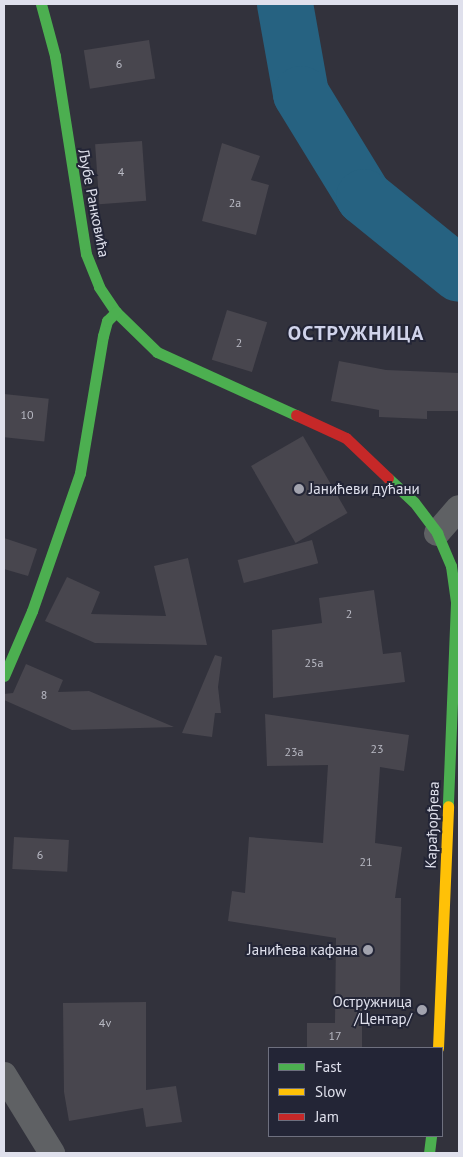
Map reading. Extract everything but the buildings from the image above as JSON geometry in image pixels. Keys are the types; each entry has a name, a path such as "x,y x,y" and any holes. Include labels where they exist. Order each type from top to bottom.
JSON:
{"street":[{"name":"Љубе Ранковића","path":"41,4 55,56 86,254 99,287 116,312 141,340 157,352 325,425 370,456 403,489 437,533"},
{"path":"4,676 32,611 80,473 88,441 103,336 107,321 116,312"},
{"path":"437,533 459,508"},
{"name":"Карађорђева","path":"437,533 451,566 456,604 438,1047"},
{"path":"4,1076 52,1153"},
{"path":"430,1153 431,1137"}],"waterway":[{"path":"285,4 301,94 364,197 459,274"}],"traffic: fast":[{"path":"41,4 55,56 86,254 99,287 116,312 157,352 296,415"},
{"path":"4,676 32,611 80,473 103,336 107,321 116,312"},
{"path":"388,478 414,502 437,533 451,566 456,603 448,806"},
{"path":"429,1153 431,1137"}],"traffic: slow":[{"path":"438,1047 448,806"}],"traffic: jam":[{"path":"296,415 346,438 388,478"}],"place":[{"name":"Јанићеви дућани","path":"299,489"},
{"name":"Јанићева кафана","path":"368,950"},
{"name":"Остружница /Центар/","path":"422,1010"}],"district":[{"name":"ОСТРУЖНИЦА","path":"356,333"}]}
